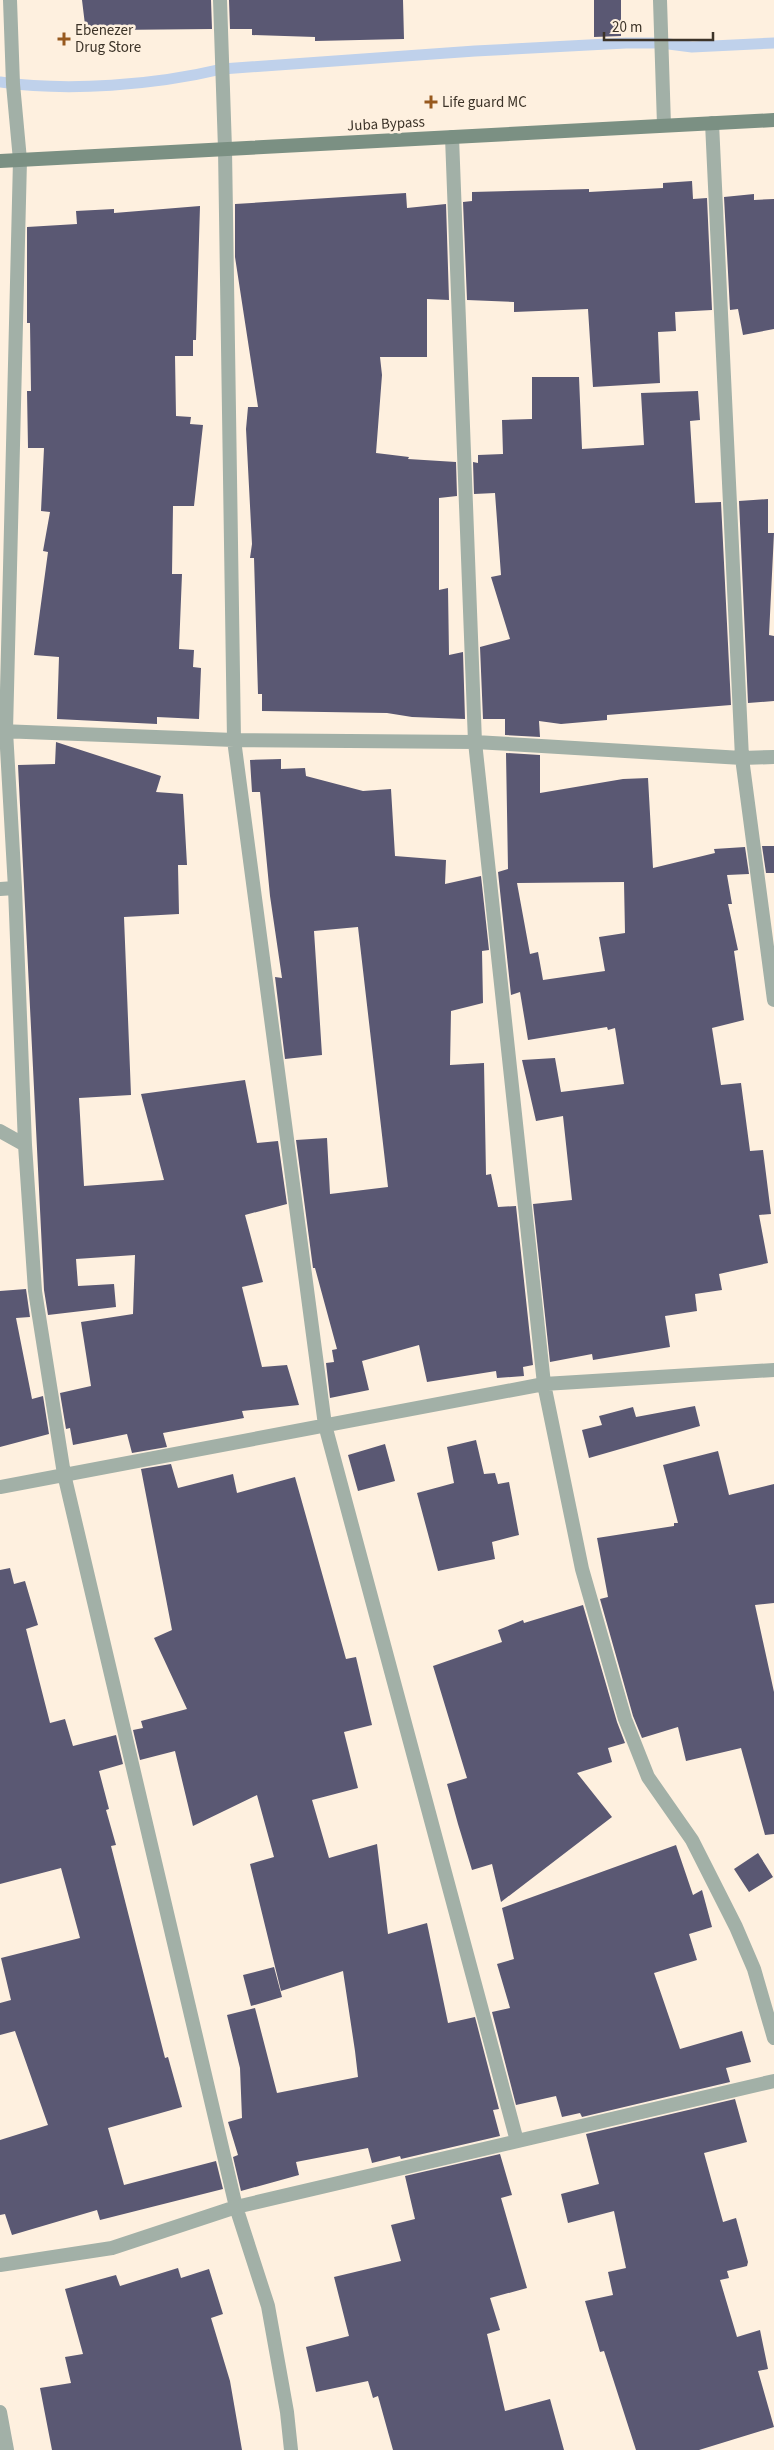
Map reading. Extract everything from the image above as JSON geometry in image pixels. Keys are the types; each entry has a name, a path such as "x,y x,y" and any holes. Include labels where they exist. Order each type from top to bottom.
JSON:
{"main road":[{"name":"Juba Bypass","path":"0,161 774,120"}],"street":[{"path":"10,0 13,84 20,160 3,731 15,888 24,1145 35,1291 64,1474 236,2207 268,2306 287,2412 291,2450"},
{"path":"220,0 234,740 325,1426 517,2141"},
{"path":"660,0 664,125"},
{"path":"712,123 742,758 774,1000"},
{"path":"452,137 475,742 544,1384 582,1569 625,1719 648,1777 692,1840 736,1927 754,1969 774,2038"},
{"path":"3,731 234,740 475,742 742,758 774,757"},
{"path":"0,889 15,888"},
{"path":"0,1131 24,1145"},
{"path":"0,1487 544,1384 774,1370"},
{"path":"0,2265 112,2248 236,2207 774,2082"},
{"path":"0,2412 7,2450"}],"building":[{"path":"82,0 211,0 212,29 112,30 86,33"},
{"path":"229,0 403,0 404,39 315,41 315,37 252,35 252,29 230,29"},
{"path":"594,0 621,0 621,36 594,37"},
{"path":"692,181 693,199 707,198 712,310 675,312 676,331 658,332 660,383 593,387 588,309 514,312 514,302 467,300 463,202 472,201 472,192 589,189 589,192 663,188 663,183"},
{"path":"406,193 407,208 446,204 449,300 427,299 427,357 380,357 382,375 376,453 409,457 408,459 456,462 457,496 439,498 439,590 448,588 449,655 463,652 465,719 412,717 387,713 262,711 262,694 258,694 254,558 250,558 252,544 246,429 248,407 258,407 235,257 235,204"},
{"path":"754,194 754,200 774,199 774,329 743,335 738,309 730,310 724,197"},
{"path":"200,206 196,340 193,340 193,356 175,356 176,416 191,417 190,424 203,425 194,506 173,506 172,574 182,574 179,649 194,650 193,667 201,668 199,719 157,717 157,724 57,719 59,657 34,655 48,552 43,551 50,512 41,511 44,448 28,448 27,391 31,391 30,323 27,323 27,227 77,224 76,211 114,209 114,213"},
{"path":"532,377 579,377 582,449 644,445 641,393 698,391 700,420 690,421 695,503 721,502 731,705 607,715 607,720 561,724 539,721 540,737 505,735 505,719 483,719 480,647 510,639 491,577 501,575 495,493 474,494 473,462 478,463 478,455 503,454 502,420 532,419"},
{"path":"768,499 768,533 774,533 769,635 774,636 774,701 748,703 739,501"},
{"path":"56,742 161,776 156,792 183,794 187,865 178,865 179,914 124,917 131,1095 79,1098 84,1186 164,1180 141,1094 245,1080 257,1143 278,1141 287,1204 245,1215 263,1282 242,1287 262,1367 287,1365 299,1405 242,1411 244,1418 163,1433 167,1447 132,1453 127,1434 73,1445 70,1428 66,1429 60,1393 91,1386 81,1322 133,1314 135,1255 76,1259 78,1286 114,1284 116,1307 48,1315 44,1290 18,765 55,764"},
{"path":"506,753 540,755 540,793 623,779 648,778 653,868 715,853 714,849 745,847 749,874 727,875 732,904 728,904 738,950 734,951 744,1020 712,1028 721,1085 741,1083 750,1151 763,1150 771,1214 759,1215 768,1263 719,1274 722,1290 695,1294 697,1311 665,1316 670,1347 593,1360 592,1354 550,1362 533,1204 572,1200 563,1116 536,1121 522,1060 555,1058 561,1092 624,1084 615,1028 608,1030 607,1027 528,1040 520,992 511,995 498,872 508,869","holes":["624,882 625,933 599,937 605,971 543,980 538,952 530,954 517,883"]},
{"path":"281,759 281,769 305,768 306,776 363,791 391,789 395,856 446,860 445,884 481,876 489,950 482,951 483,1003 451,1011 450,1065 484,1063 486,1175 491,1174 498,1207 516,1206 533,1365 523,1367 524,1376 497,1378 496,1371 427,1382 419,1345 362,1361 369,1390 330,1398 326,1363 334,1362 332,1350 337,1349 315,1268 313,1268 296,1140 327,1138 330,1194 388,1187 358,927 314,931 322,1055 285,1059 275,977 282,978 270,896 260,792 252,792 250,760"},
{"path":"762,846 774,846 774,873 766,873"},
{"path":"26,1289 30,1317 16,1318 32,1399 43,1396 49,1434 0,1447 0,1291"},
{"path":"695,1406 700,1426 589,1458 582,1430 602,1425 599,1416 633,1407 636,1417"},
{"path":"476,1440 484,1474 495,1473 498,1484 509,1482 519,1535 492,1542 495,1559 438,1571 417,1493 454,1483 447,1447"},
{"path":"385,1444 395,1481 358,1491 348,1455"},
{"path":"718,1451 729,1495 774,1484 774,1603 755,1605 774,1692 774,1834 765,1835 741,1748 686,1761 678,1727 642,1738 633,1716 600,1599 608,1597 597,1538 674,1526 674,1523 678,1523 663,1465"},
{"path":"171,1464 178,1488 233,1474 237,1493 295,1477 346,1659 356,1657 372,1725 344,1732 358,1788 312,1800 329,1858 377,1844 388,1934 427,1923 448,2023 475,2017 499,2109 493,2110 500,2136 401,2159 400,2156 372,2163 368,2148 296,2162 299,2175 241,2191 233,2157 238,2155 228,2122 242,2118 240,2068 227,2015 255,2008 277,2093 358,2077 343,1971 281,1991 250,1864 274,1857 257,1795 193,1826 175,1751 140,1760 133,1730 143,1728 141,1721 187,1709 154,1638 172,1630 141,1469"},
{"path":"10,1568 14,1584 25,1581 38,1625 26,1629 50,1723 65,1719 73,1746 116,1735 123,1764 99,1771 109,1809 106,1810 116,1845 111,1846 165,2058 168,2057 182,2107 108,2128 124,2185 216,2161 223,2189 100,2220 97,2210 12,2235 5,2214 0,2215 0,2140 48,2125 15,2031 0,2035 0,2003 11,2000 1,1958 80,1938 61,1868 0,1884 0,1570"},
{"path":"583,1605 617,1722 625,1743 608,1748 612,1762 577,1773 612,1817 501,1902 492,1864 472,1870 458,1824 447,1784 467,1778 433,1666 502,1642 498,1630 523,1620 524,1623"},
{"path":"676,1845 693,1895 702,1890 712,1927 689,1934 697,1960 654,1973 680,2049 742,2031 751,2062 726,2068 730,2082 582,2117 580,2113 562,2117 556,2096 516,2105 492,2012 510,2008 497,1964 514,1959 502,1908"},
{"path":"758,1853 773,1877 749,1892 734,1869"},
{"path":"274,1967 282,1997 251,2006 243,1975"},
{"path":"735,2099 747,2142 704,2153 723,2222 736,2218 748,2262 747,2266 727,2271 729,2278 720,2280 737,2337 760,2330 768,2369 758,2371 774,2427 699,2450 636,2450 604,2351 600,2352 585,2301 613,2295 608,2272 626,2268 614,2211 568,2223 561,2194 599,2184 586,2134"},
{"path":"500,2154 512,2195 501,2198 527,2288 490,2298 500,2330 487,2334 505,2411 550,2399 564,2450 393,2450 378,2396 373,2398 368,2381 316,2392 306,2347 349,2336 334,2277 401,2261 391,2225 415,2219 405,2176"},
{"path":"178,2268 181,2278 209,2269 223,2314 211,2318 230,2381 242,2450 52,2450 40,2388 71,2383 65,2357 83,2354 65,2289 116,2275 120,2286"}],"waterway":[{"path":"0,82 54,86 111,85 169,79 222,69 475,51 626,43 661,43 692,47 774,43"}],"place":[{"name":"Ebenezer Drug Store","path":"64,39"},
{"name":"Life guard MC","path":"431,102"}]}
